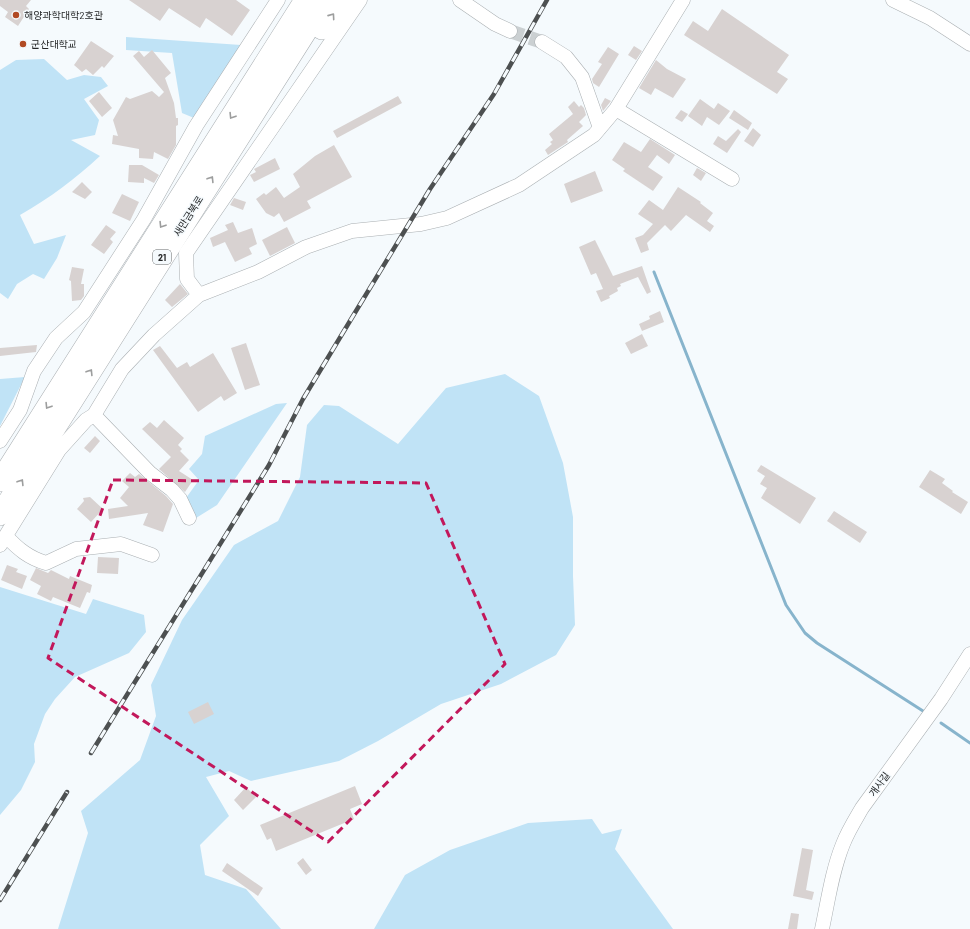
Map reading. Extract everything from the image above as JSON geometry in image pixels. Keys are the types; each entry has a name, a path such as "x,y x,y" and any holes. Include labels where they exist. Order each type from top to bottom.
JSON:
{"highway":[{"path":"250,87 280,20 292,0"},
{"name":"새만금북로","path":"0,481 305,0"},
{"name":"새만금북로","path":"0,515 239,135 326,0"},
{"path":"239,135 271,101 343,0"}],"street":[{"path":"0,442 20,410 34,371 56,338 84,312 144,219 196,126 278,0"},
{"path":"199,294 187,279 186,253 360,0"},
{"path":"460,0 495,24 510,31"},
{"path":"152,555 121,544 76,549 46,563 33,559 3,541 59,450 86,420 94,415 122,369 154,335 199,294 258,272 306,247 352,231 421,224 447,218 519,185 594,135 616,108 684,0"},
{"path":"894,0 930,18 970,44"},
{"path":"909,0 930,18"},
{"path":"542,42 566,57 582,77 600,128"},
{"path":"616,108 732,179"},
{"path":"94,415 150,473 176,494 189,518"},
{"name":"개사길","path":"822,929 835,868 843,844 852,825 862,808 941,699 970,654"}],"highlighted area":[{"path":"113,480 426,483 505,664 328,842 48,658"}],"shaded area":[{"path":"126,37 241,45 194,118 182,113 172,53 126,50"},
{"path":"44,59 67,80 84,75 101,77 108,86 84,99 99,120 95,135 71,140 100,156 62,188 20,215 34,244 66,235 57,258 44,279 33,274 17,284 8,299 0,293 0,70 16,60"},
{"path":"505,374 539,396 563,463 573,517 575,625 556,655 501,684 441,704 378,741 339,761 251,781 229,771 206,777 229,816 200,845 205,875 246,889 281,929 58,929 88,833 81,811 140,760 156,716 151,685 182,620 234,545 278,521 300,477 307,425 324,405 339,406 398,444 446,388"},
{"path":"25,377 0,426 0,379"},
{"path":"287,403 217,505 196,518 186,498 199,480 189,469 202,454 205,436 276,404"},
{"path":"0,587 86,614 93,599 144,615 146,632 129,653 75,677 55,699 45,714 34,744 35,762 21,790 0,815"},
{"path":"592,819 602,834 622,829 615,849 673,929 374,929 405,875 450,850 528,823"}],"building":[{"name":"해양과학대학2호관","path":"0,0 31,0 26,6 29,9 18,26 5,17 8,12 0,6"},
{"path":"129,0 236,0 250,10 232,36 206,18 200,28 169,8 160,21"},
{"path":"722,9 789,55 777,72 788,79 777,94 684,35 693,21 708,31"},
{"path":"91,41 114,56 104,68 102,66 93,75 86,69 82,72 74,65"},
{"path":"634,46 642,51 636,60 628,55"},
{"path":"608,47 619,54 599,87 593,83 592,79 602,64 598,62"},
{"path":"152,50 171,73 165,78 174,103 176,118 178,118 178,125 176,126 176,145 168,159 154,152 153,159 139,158 139,149 112,144 113,135 118,136 113,120 126,97 130,99 152,91 159,97 164,92 133,56 139,51 144,57"},
{"path":"656,60 667,69 686,79 673,98 655,88 651,95 639,88"},
{"path":"99,92 112,108 102,117 89,101"},
{"path":"398,96 402,103 337,138 333,131"},
{"path":"605,98 611,101 603,111 601,105"},
{"path":"700,99 714,109 718,103 730,111 719,125 707,117 702,126 688,116"},
{"path":"574,101 579,107 581,105 584,108 586,115 579,122 583,126 567,140 568,142 548,155 545,150 552,144 550,142 553,140 549,134 573,114 568,107"},
{"path":"681,110 688,114 682,122 675,118"},
{"path":"734,110 752,123 748,130 729,118"},
{"path":"753,128 761,135 753,147 744,141"},
{"path":"738,129 741,132 727,153 713,144 718,136 726,141"},
{"path":"650,139 675,155 669,164 657,155 648,167 663,177 653,191 623,171 625,169 612,160 624,142 641,152"},
{"path":"334,145 352,177 307,201 311,208 284,222 279,213 274,217 266,213 256,199 264,193 266,195 276,187 284,198 300,187 293,174 315,156"},
{"path":"275,158 280,169 254,182 250,175 256,172 254,169"},
{"path":"129,165 142,165 159,175 154,183 144,178 144,183 128,182"},
{"path":"697,168 706,173 701,181 693,175"},
{"path":"595,171 603,191 571,203 564,184"},
{"path":"82,182 92,192 85,199 72,192"},
{"path":"678,187 701,202 700,203 713,213 707,221 714,226 710,232 686,215 671,231 665,225 647,243 649,250 641,253 635,238 643,235 653,224 638,214 649,200 663,210"},
{"path":"122,194 139,202 130,221 112,213"},
{"path":"234,198 246,202 243,210 230,205"},
{"path":"233,222 238,233 252,228 257,244 249,248 252,254 235,262 225,242 213,247 210,238 228,230 225,225"},
{"path":"106,225 116,232 110,239 113,242 104,254 91,245"},
{"path":"287,227 295,243 270,256 262,240"},
{"path":"595,240 613,276 642,266 651,292 647,294 638,277 620,284 621,286 617,288 618,291 609,296 610,298 601,302 596,291 603,289 596,273 591,275 579,247"},
{"path":"72,267 84,269 81,284 84,284 84,296 81,300 72,301 71,281 69,280"},
{"path":"180,284 188,294 172,307 165,300"},
{"path":"660,311 664,322 642,331 639,324 650,319 649,316"},
{"path":"642,334 648,346 631,354 625,343"},
{"path":"246,343 260,385 245,390 231,348"},
{"path":"37,345 36,352 0,356 0,348"},
{"path":"160,346 177,368 187,362 190,367 213,353 237,393 224,401 221,396 198,412 153,350"},
{"path":"164,420 184,438 178,445 182,449 180,451 189,460 179,471 193,480 185,492 159,469 171,457 142,429 150,422 157,428"},
{"path":"95,436 100,441 90,453 84,448"},
{"path":"761,465 816,498 800,524 761,498 767,488 760,484 765,476 757,471"},
{"path":"930,470 945,479 942,483 953,491 952,492 968,502 961,514 919,487"},
{"path":"130,473 135,477 139,474 166,496 173,504 163,532 143,525 148,513 109,519 108,509 128,506 120,498 129,487 122,481"},
{"path":"90,497 103,509 91,522 77,509 84,501 83,498"},
{"path":"834,511 867,532 860,543 827,521"},
{"path":"98,557 119,558 118,574 97,573"},
{"path":"7,565 18,569 16,572 27,576 22,589 1,580"},
{"path":"36,568 48,573 51,570 69,579 70,576 92,585 90,593 87,592 80,608 53,597 51,601 37,594 41,586 30,580"},
{"path":"208,702 214,714 194,724 188,712"},
{"path":"355,786 362,804 350,809 354,819 276,851 271,838 267,840 260,825"},
{"path":"246,787 256,797 243,810 234,800"},
{"path":"802,848 813,850 806,890 814,892 812,900 793,896"},
{"path":"303,858 312,870 306,875 297,863"},
{"path":"227,863 263,888 258,896 222,871"},
{"path":"791,913 799,914 797,929 788,929"}],"waterway":[{"path":"654,272 786,605 805,633 817,643 923,711"},
{"path":"941,723 970,743"}],"tunnel":[{"path":"510,31 542,42"}],"railway":[{"path":"91,753 269,465 303,399 430,189 494,94 547,0"},
{"path":"0,900 67,792"}],"place":[{"name":"해양과학대학2호관","path":"16,15"},
{"name":"군산대학교","path":"23,44"}]}
